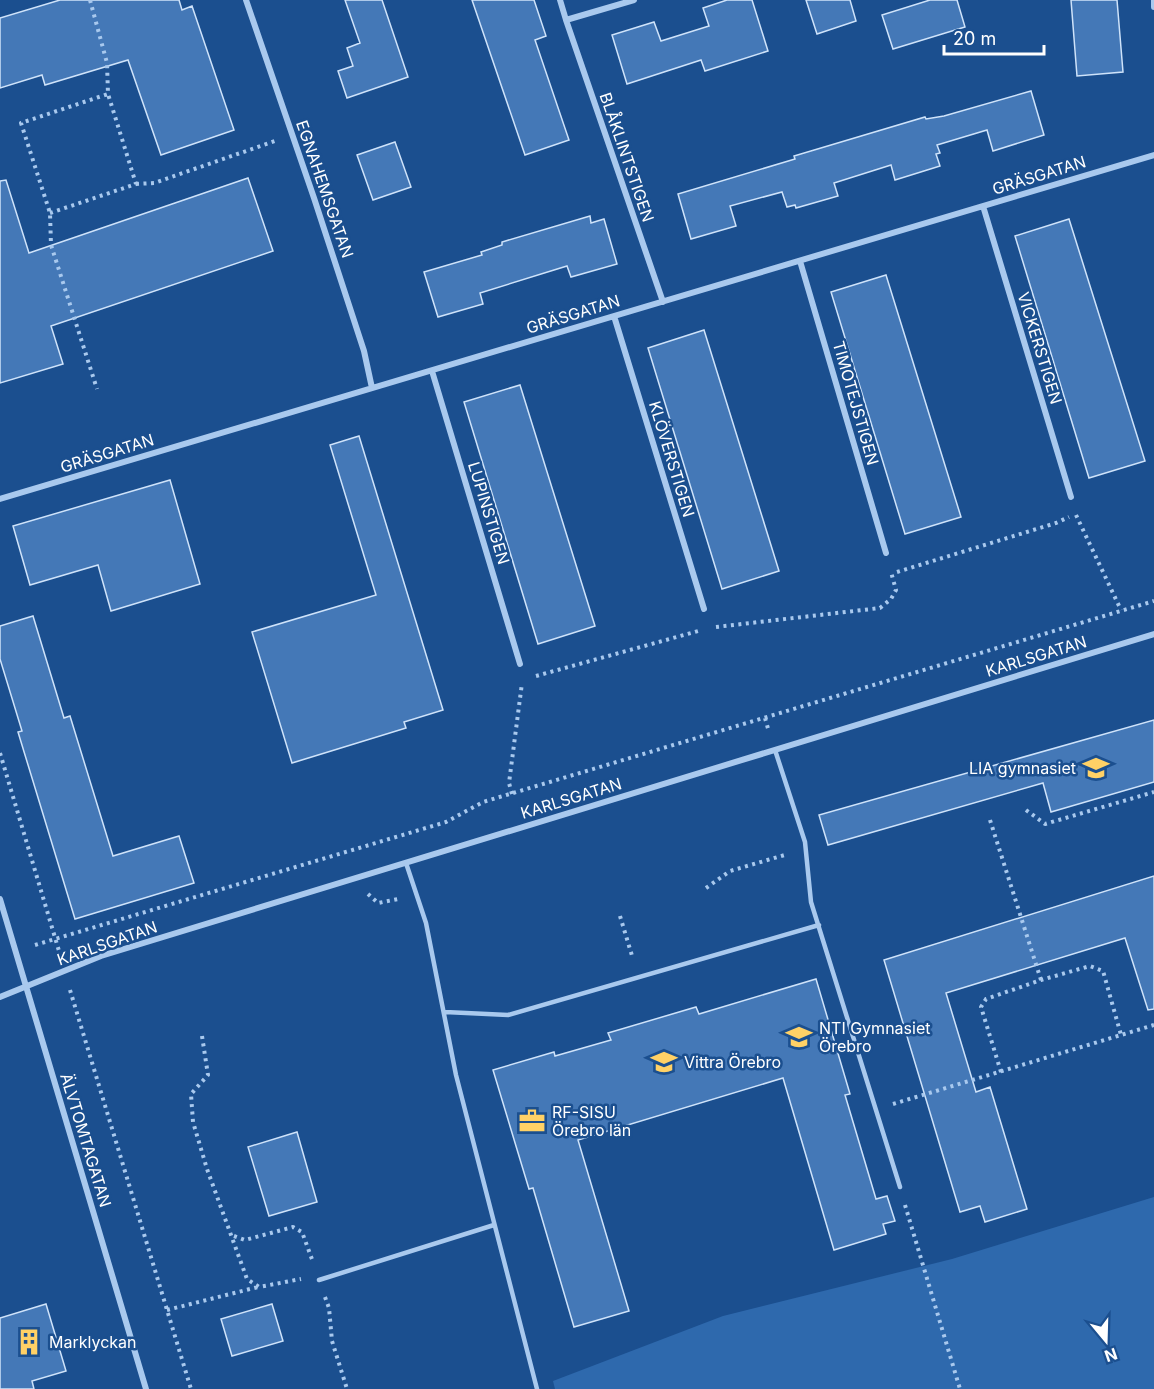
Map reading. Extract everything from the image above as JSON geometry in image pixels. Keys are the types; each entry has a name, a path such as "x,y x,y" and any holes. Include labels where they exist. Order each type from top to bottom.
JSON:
{"street":[{"name":"EGNAHEMSGATAN","path":"246,0 364,351 372,388"},
{"name":"BLÅKLINTSTIGEN","path":"560,0 663,302"},
{"path":"566,20 634,0"},
{"path":"1154,0 1154,7"},
{"name":"GRÄSGATAN","path":"0,499 1154,155"},
{"name":"VICKERSTIGEN","path":"983,206 1071,497"},
{"name":"TIMOTEJSTIGEN","path":"800,261 886,554"},
{"name":"KLÖVERSTIGEN","path":"614,316 704,609"},
{"name":"LUPINSTIGEN","path":"432,370 520,664"},
{"name":"KARLSGATAN","path":"0,997 27,988 101,956 1154,634"},
{"name":"ÄLVTOMTAGATAN","path":"0,899 146,1389"}],"lane":[{"path":"775,750 806,850 811,902 900,1187"},
{"path":"406,863 426,923 456,1075 537,1389"},
{"path":"445,1012 508,1015 819,925"},
{"path":"319,1280 494,1225"}],"path":[{"path":"90,0 107,63 108,94 136,184"},
{"path":"97,389 51,245 50,213 21,123 108,94"},
{"path":"50,213 136,184 154,183 267,142 293,136"},
{"path":"1071,497 1075,514 1121,610"},
{"path":"891,574 1056,523 1075,514"},
{"path":"522,680 710,628 880,608 891,599 896,590 886,554"},
{"path":"67,935 446,822 483,802 1154,601"},
{"path":"512,794 509,783 522,680 520,664"},
{"path":"0,753 56,939"},
{"path":"1026,810 1045,824 1154,792"},
{"path":"990,820 1041,980"},
{"path":"706,888 729,871 766,858 806,850"},
{"path":"620,916 638,977"},
{"path":"1001,1072 981,1007 986,999 1041,980 1090,966 1103,971 1121,1035"},
{"path":"72,995 191,1389"},
{"path":"876,1109 1154,1025"},
{"path":"202,1036 208,1075 191,1094 193,1122 207,1169 233,1235 247,1279 259,1287"},
{"path":"900,1187 960,1389"},
{"path":"233,1235 245,1240 293,1227 302,1232 329,1308 332,1341 347,1389"},
{"path":"167,1310 298,1279 319,1280"}],"shaded area":[{"path":"1154,1197 1154,1389 555,1389 553,1381 723,1316 952,1259"}],"building":[{"path":"60,0 179,0 182,10 192,6 234,130 161,155 128,60 45,85 42,75 0,88 0,18"},
{"path":"345,0 382,0 408,77 347,98 338,71 353,66 347,48 360,43"},
{"path":"472,0 534,0 546,36 535,40 569,140 525,155"},
{"path":"727,0 752,0 768,51 705,71 701,60 627,84 612,35 654,22 661,41 709,26 703,8"},
{"path":"806,0 850,0 856,21 817,34"},
{"path":"930,0 957,0 965,27 893,49 882,15"},
{"path":"1071,0 1117,0 1123,72 1077,76"},
{"path":"1031,91 1044,135 993,151 987,130 937,145 940,153 936,154 940,166 895,180 891,165 834,183 838,196 796,208 795,205 787,207 782,192 730,206 736,226 691,239 678,194 925,117 926,119 944,116"},
{"path":"395,142 411,187 373,200 357,155"},
{"path":"248,178 273,251 51,326 63,364 0,383 0,181 6,180 29,253"},
{"path":"590,216 591,223 604,219 617,264 571,277 567,266 480,293 483,304 438,317 424,272 482,255 481,252 502,245 502,242"},
{"path":"1069,219 1145,461 1089,478 1015,236"},
{"path":"886,275 961,517 905,534 831,292"},
{"path":"704,330 779,571 722,589 648,348"},
{"path":"520,385 595,626 538,644 464,402"},
{"path":"359,436 443,710 404,722 406,728 292,763 252,632 376,595 330,445"},
{"path":"170,480 200,584 111,611 98,565 30,585 13,526"},
{"path":"33,616 64,718 70,716 113,856 179,836 194,883 75,919 18,732 22,731 0,659 0,626"},
{"path":"1154,720 1154,782 1051,812 1043,783 828,845 819,815"},
{"path":"1154,876 1154,1009 1148,1010 1125,938 946,993 976,1092 990,1087 1027,1209 985,1222 980,1206 960,1212 884,960"},
{"path":"816,979 850,1094 845,1095 876,1199 887,1196 895,1221 883,1224 886,1234 834,1250 783,1078 578,1140 629,1311 574,1327 533,1188 529,1189 493,1070 554,1052 555,1056 611,1040 608,1033 696,1007 699,1014"},
{"path":"297,1132 317,1202 269,1216 248,1147"},
{"name":"Marklyckan","path":"46,1304 66,1371 32,1381 34,1389 0,1389 0,1318"},
{"path":"272,1304 283,1341 232,1356 221,1319"}],"place":[{"name":"LIA gymnasiet","path":"1096,768"},
{"name":"NTI Gymnasiet Örebro","path":"799,1037"},
{"name":"Vittra Örebro","path":"664,1062"},
{"name":"RF-SISU Örebro län","path":"532,1121"},
{"name":"Marklyckan","path":"29,1342"}]}
